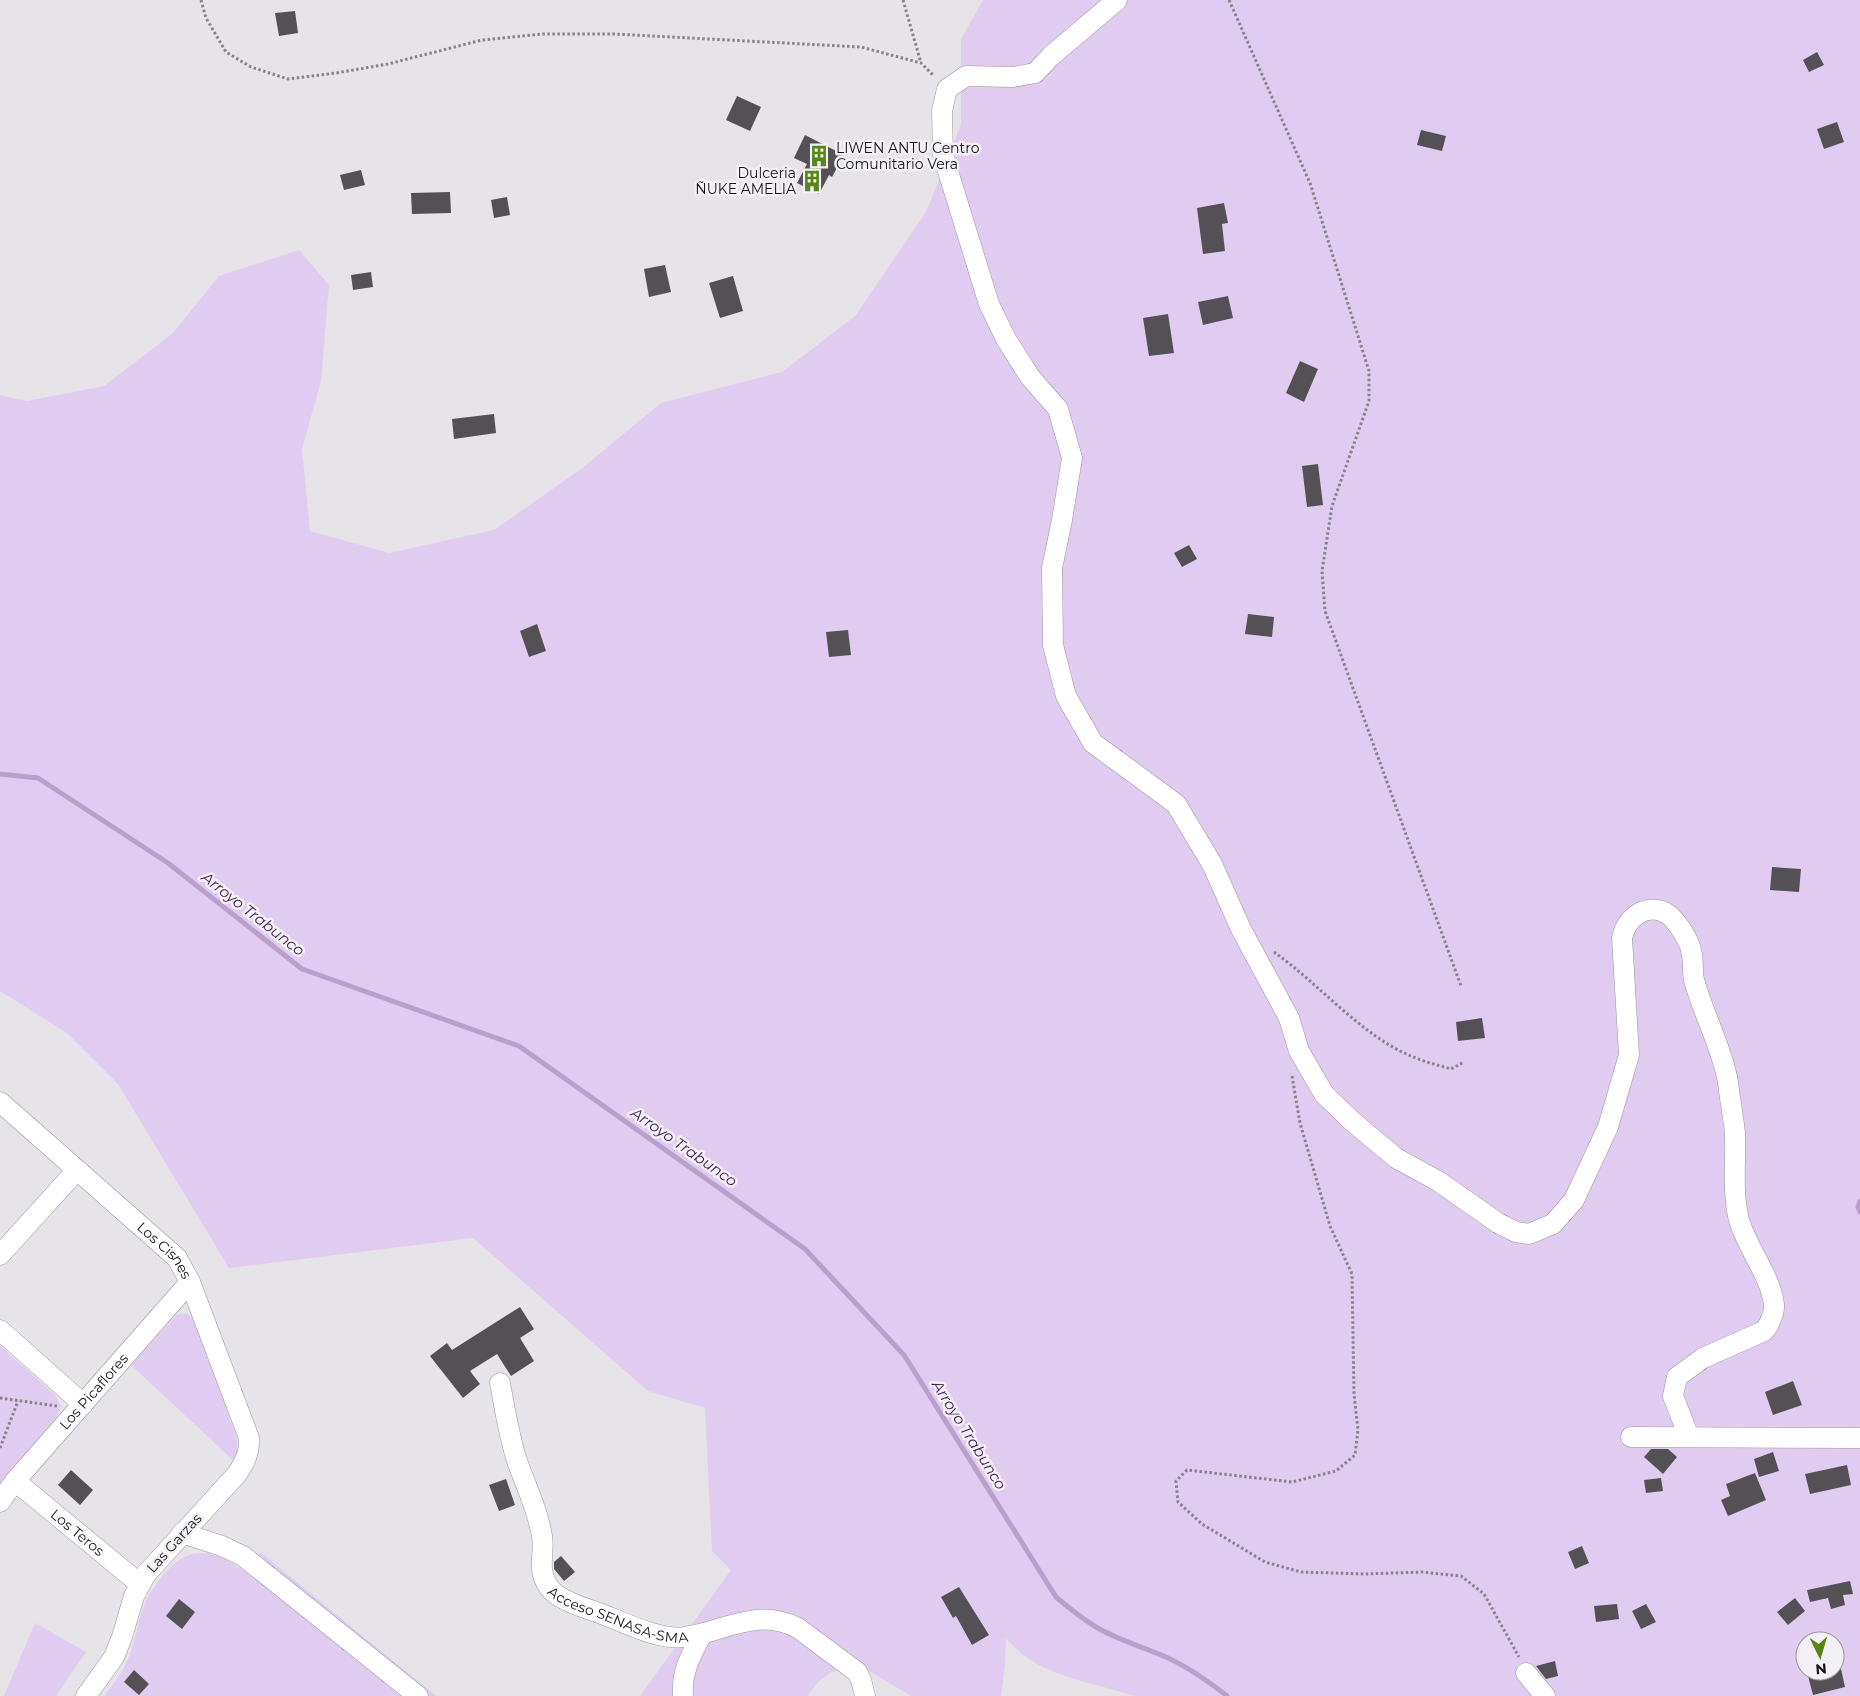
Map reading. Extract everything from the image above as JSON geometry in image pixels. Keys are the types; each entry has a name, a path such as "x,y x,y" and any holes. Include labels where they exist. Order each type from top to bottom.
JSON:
{"street":[{"path":"1117,0 1051,56 1035,73 1012,77 966,76 947,89 942,111 943,156 989,304 1006,340 1030,377 1058,409 1072,458 1052,568 1053,644 1066,696 1093,743 1176,804 1212,864 1241,929 1289,1018 1299,1051 1324,1094 1353,1122 1396,1158 1438,1181 1498,1223 1516,1232 1529,1234 1553,1224 1574,1200 1608,1126 1628,1055 1622,938 1624,929 1629,920 1646,910 1666,913 1674,919 1691,950 1694,978 1727,1076 1735,1132 1735,1172 1739,1220 1767,1282 1774,1305 1768,1327 1764,1331 1703,1358 1677,1377 1673,1396 1689,1437"},
{"name":"Los Cisnes","path":"0,1102 171,1252 182,1266 190,1282 247,1431 248,1452"},
{"path":"0,1255 77,1170"},
{"name":"Los Picaflores","path":"0,1502 15,1481 190,1282"},
{"path":"0,1330 83,1404"},
{"name":"Acceso SENASA-SMA","path":"500,1384 512,1443 540,1527 543,1545 541,1569 543,1577 552,1591 567,1601 662,1635 682,1638 751,1620 764,1619 788,1623 798,1628 857,1672 865,1696"},
{"path":"1631,1437 1860,1438"},
{"name":"Las Garzas","path":"86,1696 114,1657 140,1584 153,1564 237,1474 246,1460 248,1452"},
{"name":"Los Teros","path":"15,1481 140,1584"},
{"path":"182,1533 222,1546 243,1556 418,1696"},
{"path":"683,1696 685,1669 702,1634"},
{"path":"1526,1673 1545,1696"}],"path":[{"path":"201,0 206,18 226,52 251,67 288,79 388,64 482,40 543,34 614,34 860,47 921,63"},
{"path":"903,0 921,63 947,89"},
{"path":"1230,0 1310,183 1369,371 1368,400 1332,506 1322,571 1325,611 1461,986"},
{"path":"1272,950 1309,978 1377,1036 1410,1056 1451,1069 1464,1062"},
{"path":"1291,1074 1300,1123 1328,1217 1352,1274 1354,1394 1358,1430 1355,1455 1336,1471 1292,1482 1187,1470 1176,1481 1178,1502 1202,1524 1265,1562 1292,1570 1301,1572 1365,1574 1422,1572 1461,1576 1484,1594 1526,1673"},
{"path":"0,1398 60,1406"},
{"path":"0,1448 18,1401"}],"shaded area":[{"path":"983,0 1860,0 1860,1696 1133,1696 1056,1673 1032,1661 1015,1648 1006,1638 1001,1696 911,1696 871,1672 843,1668 830,1673 819,1681 807,1696 640,1696 731,1570 712,1551 705,1408 648,1391 473,1238 229,1268 118,1084 67,1033 0,991 0,395 27,401 104,386 173,333 219,276 299,250 329,285 321,381 302,449 310,531 389,553 494,530 581,469 661,403 782,372 855,316 926,212 961,125 961,39"},
{"path":"185,1313 194,1320 236,1435 238,1452 234,1461 131,1365 177,1315"},
{"path":"0,1346 55,1395 61,1406 57,1417 0,1485"},
{"path":"260,1552 436,1696 104,1696 125,1666 152,1589 174,1564 193,1554 212,1554 244,1571"},
{"path":"35,1623 86,1652 56,1696 4,1696"}],"building":[{"path":"295,11 298,33 279,36 275,13"},
{"path":"1817,52 1824,65 1809,72 1803,60"},
{"path":"737,96 761,107 750,131 726,120"},
{"path":"1837,122 1844,142 1824,149 1817,129"},
{"path":"1421,130 1446,136 1442,151 1417,145"},
{"name":"LIWEN ANTU Centro Comunitario Vera","path":"805,135 844,155 832,177 829,175 819,194 797,183 807,164 794,158"},
{"path":"361,170 365,185 344,190 340,175"},
{"path":"450,192 451,213 412,214 411,193"},
{"path":"507,197 510,215 494,218 491,200"},
{"path":"1224,203 1228,223 1222,224 1225,251 1203,254 1197,208"},
{"path":"665,265 671,292 649,297 644,269"},
{"path":"371,272 373,287 353,290 351,275"},
{"path":"733,276 743,311 720,318 709,283"},
{"path":"1228,296 1233,318 1203,325 1198,302"},
{"path":"1168,314 1174,353 1149,356 1143,318"},
{"path":"1300,361 1318,369 1304,402 1286,393"},
{"path":"494,414 496,433 454,439 452,419"},
{"path":"1318,464 1323,505 1307,507 1302,466"},
{"path":"1189,545 1197,559 1182,567 1174,553"},
{"path":"1248,614 1274,617 1272,637 1245,634"},
{"path":"537,624 546,651 529,657 520,631"},
{"path":"848,630 851,655 829,657 826,632"},
{"path":"1772,867 1801,869 1799,892 1770,890"},
{"path":"1482,1018 1485,1038 1458,1041 1456,1022"},
{"path":"520,1307 534,1329 520,1338 534,1361 511,1376 497,1354 470,1371 480,1384 463,1398 430,1356 447,1343 452,1350"},
{"path":"1793,1381 1802,1405 1773,1415 1765,1392"},
{"path":"1651,1449 1668,1449 1677,1457 1663,1474 1644,1457"},
{"path":"1773,1452 1779,1471 1759,1477 1754,1459"},
{"path":"1847,1465 1851,1485 1810,1494 1805,1474"},
{"path":"71,1470 93,1490 80,1505 58,1485"},
{"path":"1755,1473 1766,1500 1728,1516 1721,1500 1730,1496 1726,1484"},
{"path":"1661,1478 1663,1491 1646,1493 1644,1480"},
{"path":"506,1479 515,1505 499,1511 489,1485"},
{"path":"1582,1546 1589,1563 1575,1569 1568,1552"},
{"path":"561,1556 575,1572 564,1581 554,1569 554,1562"},
{"path":"1850,1581 1853,1594 1843,1595 1845,1605 1831,1609 1828,1598 1810,1602 1807,1590"},
{"path":"959,1587 989,1635 972,1645 956,1616 953,1618 941,1597"},
{"path":"1795,1598 1805,1611 1788,1625 1777,1612"},
{"path":"179,1599 195,1612 182,1629 166,1616"},
{"path":"1617,1604 1619,1619 1596,1622 1594,1606"},
{"path":"1646,1604 1656,1622 1641,1629 1632,1611"},
{"path":"1555,1661 1558,1676 1546,1679 1536,1666"},
{"path":"134,1670 149,1684 139,1695 124,1682"},
{"path":"1809,1681 1844,1681 1845,1687 1813,1695"}],"waterway":[{"name":"Arroyo Trabunco","path":"0,774 38,778 168,863 302,969 519,1046 805,1249 904,1355 1056,1597 1096,1627 1174,1661 1198,1675 1227,1696"},
{"path":"1860,1201 1858,1207 1860,1212"}],"place":[{"name":"LIWEN ANTU Centro Comunitario Vera","path":"819,156"},
{"name":"Dulceria ÑUKE AMELIA","path":"812,181"}]}
